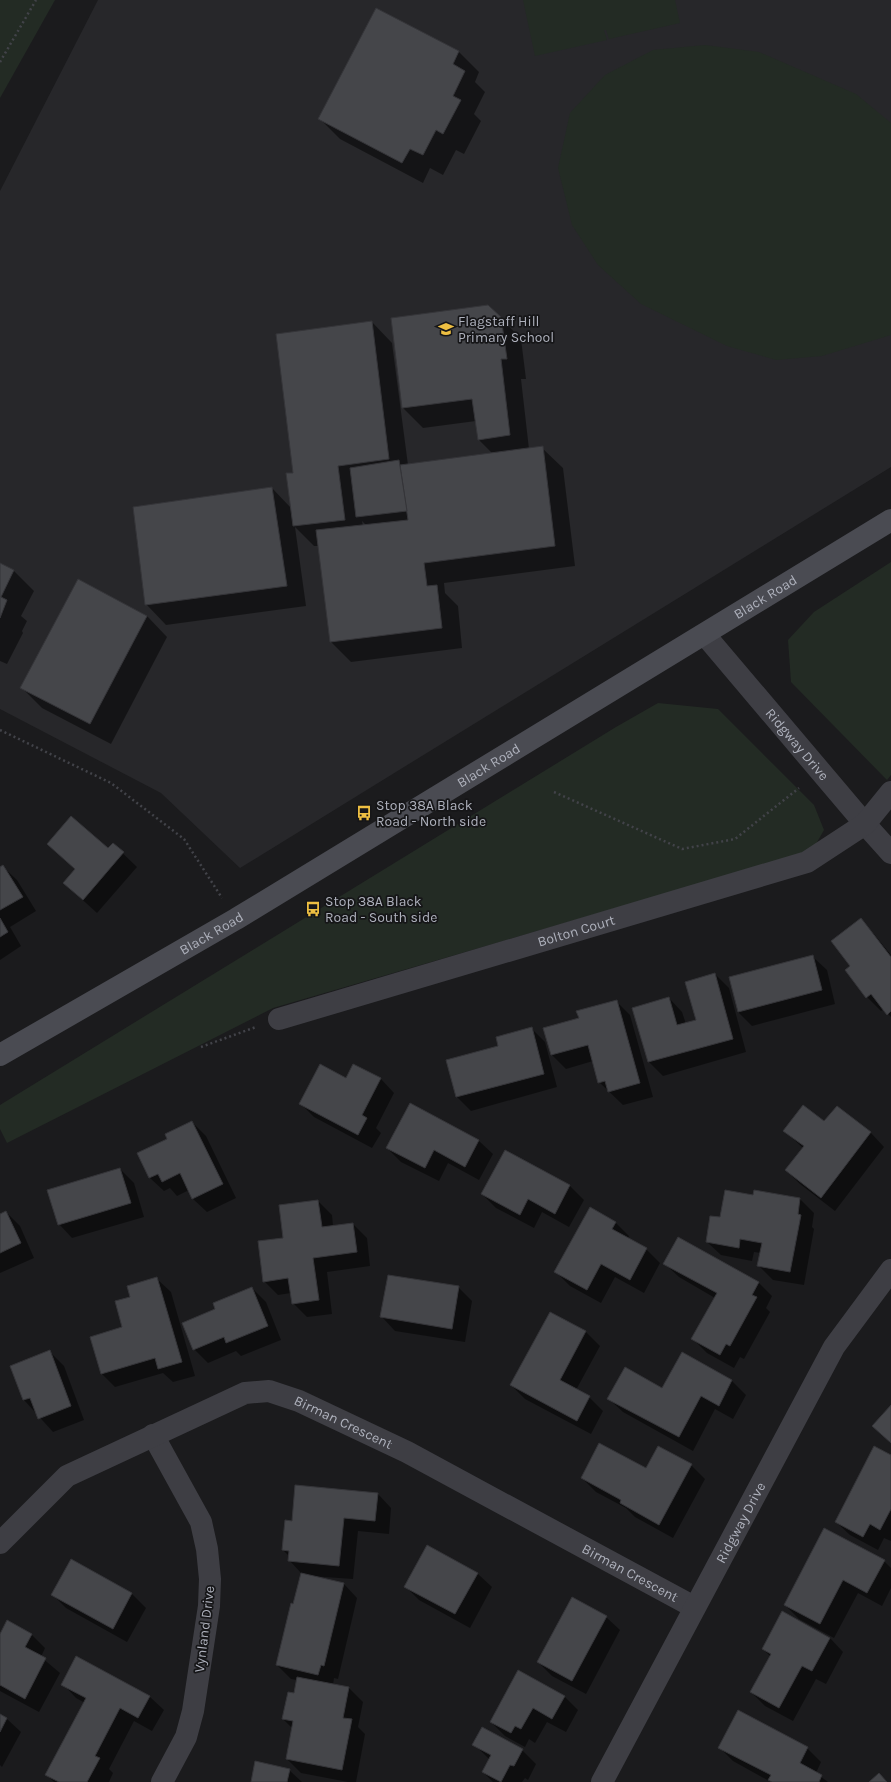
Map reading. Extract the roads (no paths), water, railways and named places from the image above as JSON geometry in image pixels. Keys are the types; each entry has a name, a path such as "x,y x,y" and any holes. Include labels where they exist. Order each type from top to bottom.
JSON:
{"main road":[{"name":"Black Road","path":"0,1055 236,919 705,635 891,520"}],"street":[{"name":"Ridgway Drive","path":"705,635 891,853"},
{"name":"Bolton Court","path":"279,1019 807,862 865,824 891,792"},
{"name":"Ridgway Drive","path":"610,1779 694,1607 834,1347 891,1270"},
{"name":"Birman Crescent","path":"0,1543 67,1476 245,1393 269,1391 299,1401 407,1452 694,1607"},
{"name":"Vynland Drive","path":"153,1435 201,1522 207,1549 210,1578 209,1606 193,1711 186,1737 162,1782"}],"place":[{"name":"Flagstaff Hill Primary School","path":"446,329"},
{"name":"Stop 38A Black Road - North side","path":"364,813"},
{"name":"Stop 38A Black Road - South side","path":"313,909"}]}
